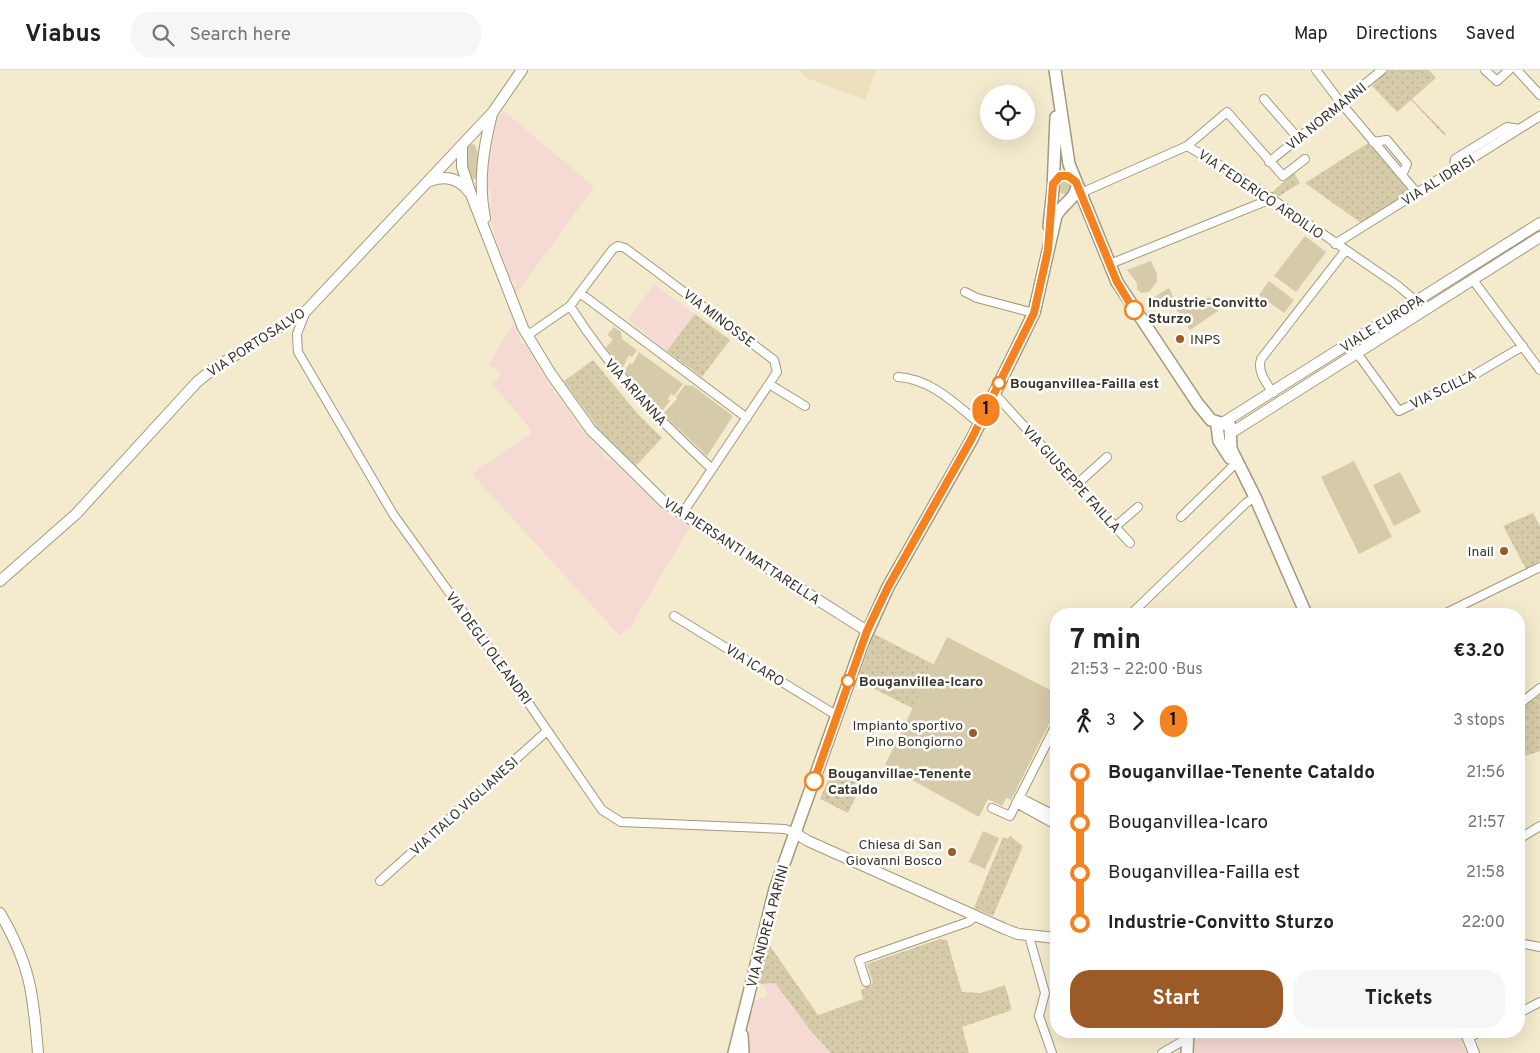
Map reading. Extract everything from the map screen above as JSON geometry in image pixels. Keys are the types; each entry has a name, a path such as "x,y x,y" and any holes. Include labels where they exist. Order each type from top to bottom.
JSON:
{"main road":[{"path":"1048,250 1056,216 1072,193 1055,70"},
{"path":"1048,250 1057,93"},
{"path":"1053,187 1063,176 1068,176 1072,193 1095,229 1124,296 1198,404 1220,428 1237,467 1255,497 1303,608"},
{"path":"1053,187 1058,197 1072,193"},
{"name":"VIA ANDREA PARINI","path":"734,1053 775,889 867,631 888,587 980,423 1034,313 1048,250"},
{"path":"1220,428 1230,426 1231,448 1237,467"},
{"path":"1286,567 1296,608"},
{"path":"742,1020 743,1053"},
{"path":"1187,1053 1188,1038"}],"street":[{"name":"VIA PORTOSALVO","path":"0,581 76,514 197,382 213,369 306,311 493,112 522,70"},
{"path":"1316,70 1341,104 1417,193"},
{"name":"VIA NORMANNI","path":"1269,162 1382,70"},
{"path":"1485,70 1497,81 1509,70"},
{"path":"1518,70 1540,95"},
{"path":"1264,99 1298,138"},
{"path":"488,234 481,186 483,155 493,112"},
{"path":"1072,193 1187,146 1226,112 1283,176 1305,158"},
{"name":"VIA AL IDRISI","path":"1335,244 1540,116"},
{"path":"1373,142 1387,140 1407,164 1402,175"},
{"path":"483,155 477,144 464,144 462,167 472,197 488,234"},
{"name":"VIA FEDERICO ARDILIO","path":"1187,146 1212,159 1397,285 1416,301"},
{"path":"429,181 443,178 458,180 472,197"},
{"path":"1110,264 1271,199"},
{"name":"VIALE EUROPA","path":"1220,428 1540,223"},
{"name":"VIA PIERSANTI MATTARELLA","path":"488,234 506,288 528,335 551,374 591,430 646,486 682,514 867,631"},
{"name":"VIALE EUROPA","path":"1231,434 1540,237"},
{"name":"VIA MINOSSE","path":"528,335 570,306 613,249 621,246 774,360 777,372 682,514"},
{"path":"1273,393 1261,373 1260,360 1345,251"},
{"path":"1473,280 1540,370"},
{"path":"965,292 976,298 1034,313"},
{"path":"580,293 747,418"},
{"name":"VIA ARIANNA","path":"570,306 622,380 652,412 712,469"},
{"name":"VIA DEGLI OLEANDRI","path":"306,311 297,334 298,352 393,514 602,810 618,821 785,829 795,833"},
{"name":"VIA SCILLA","path":"1357,353 1399,411 1474,375 1523,346"},
{"path":"898,377 911,378 928,384 980,423"},
{"path":"769,384 805,406"},
{"name":"VIA GIUSEPPE FAILLA","path":"994,393 1076,484 1085,491 1130,543"},
{"path":"1076,484 1107,457"},
{"path":"1181,517 1237,467"},
{"path":"1137,608 1246,503 1255,497"},
{"path":"1116,526 1138,507"},
{"path":"1456,608 1540,567"},
{"name":"VIA ICARO","path":"674,616 836,715"},
{"path":"1525,700 1540,688"},
{"name":"VIA ITALO VIGLIANESI","path":"380,881 547,731"},
{"path":"992,808 1010,816 1050,737"},
{"path":"1018,800 1050,813"},
{"path":"1018,800 1050,821"},
{"path":"1525,835 1540,826"},
{"path":"795,833 816,845 1012,932 1050,938"},
{"path":"0,914 15,938 28,973 33,995 38,1053"},
{"path":"866,982 859,960 968,922 976,916"},
{"path":"1029,936 1045,993 1039,1016 1052,1053"},
{"path":"1525,944 1540,948"},
{"path":"1525,1010 1540,1002"},
{"path":"1162,1053 1184,1038"},
{"path":"1468,1038 1474,1053"}],"shaded area":[{"path":"799,70 876,70 865,100 807,78"},
{"path":"1388,70 1429,70 1436,78 1412,99 1446,134 1445,136 1411,100 1397,112 1372,86"},
{"path":"504,111 594,187 516,294 513,286 517,284 516,280 511,281 492,226 489,210 490,190 487,189 488,156 493,132 497,118"},
{"path":"1368,143 1410,192 1361,223 1305,183"},
{"path":"472,144 475,145 479,156 477,178 471,180 467,175 464,148"},
{"path":"1294,173 1300,183 1276,198 1270,194"},
{"path":"1065,178 1073,186 1065,194 1057,186"},
{"path":"1305,236 1326,252 1296,292 1274,276"},
{"path":"1151,261 1157,274 1157,282 1149,292 1142,293 1137,290 1137,283 1127,270"},
{"path":"1269,281 1294,300 1284,313 1259,295"},
{"path":"654,284 695,314 667,351 628,320"},
{"path":"1169,288 1176,303 1155,307 1151,299"},
{"path":"1210,297 1218,311 1190,330 1176,309"},
{"path":"695,314 730,340 702,377 667,351"},
{"path":"513,323 522,344 525,344 544,377 605,459 612,461 664,511 690,527 630,628 619,635 472,474 531,433 529,427 492,384 501,374 489,365"},
{"path":"614,327 621,332 622,339 637,350 632,357 629,355 622,369 606,348 613,339 607,335"},
{"path":"639,352 683,384 674,396 671,394 668,399 670,401 661,412 624,371 630,363 632,365"},
{"path":"593,360 638,414 662,438 636,466 598,428 564,381"},
{"path":"685,385 693,386 733,416 707,456 663,414 677,399 676,397"},
{"path":"1354,461 1392,537 1359,554 1321,477"},
{"path":"1400,472 1421,512 1394,526 1373,485"},
{"path":"1533,513 1540,526 1540,561 1526,569 1503,526"},
{"path":"874,634 935,665 914,709 857,680"},
{"name":"Impianto sportivo Pino Bongiorno","path":"947,637 1050,690 1050,722 1011,800 1006,798 1002,806 988,799 979,817 885,765"},
{"path":"1540,695 1540,751 1525,756 1525,706"},
{"path":"832,771 858,783 860,788 848,813 820,799"},
{"path":"983,831 999,838 985,869 969,862"},
{"path":"1010,836 1023,846 993,916 974,908 1003,837 1008,839"},
{"path":"940,939 947,940 962,992 981,993 1005,985 1012,1010 962,1027 969,1053 831,1053 811,1031 775,983 756,984 768,943 818,1015 863,999 861,990 873,983 867,964"},
{"path":"770,981 775,983 811,1031 831,1053 748,1053 749,1013 752,1001 765,997 767,993 763,984"},
{"path":"1195,1038 1463,1038 1462,1047 1469,1053 1195,1053"}],"bus line":[{"name":"1","path":"814,781 867,631 888,587 972,438 1034,313 1048,250 1053,184 1060,176 1068,176 1076,182 1117,282 1134,310"}],"place":[{"name":"Industrie-Convitto Sturzo","path":"1134,310"},
{"name":"INPS","path":"1180,339"},
{"name":"Bouganvillea-Failla est","path":"999,383"},
{"name":"Inail","path":"1504,551"},
{"name":"Bouganvillea-Icaro","path":"848,681"},
{"name":"Impianto sportivo Pino Bongiorno","path":"973,733"},
{"name":"Bouganvillae-Tenente Cataldo","path":"814,781"},
{"name":"Chiesa di San Giovanni Bosco","path":"952,852"}]}
